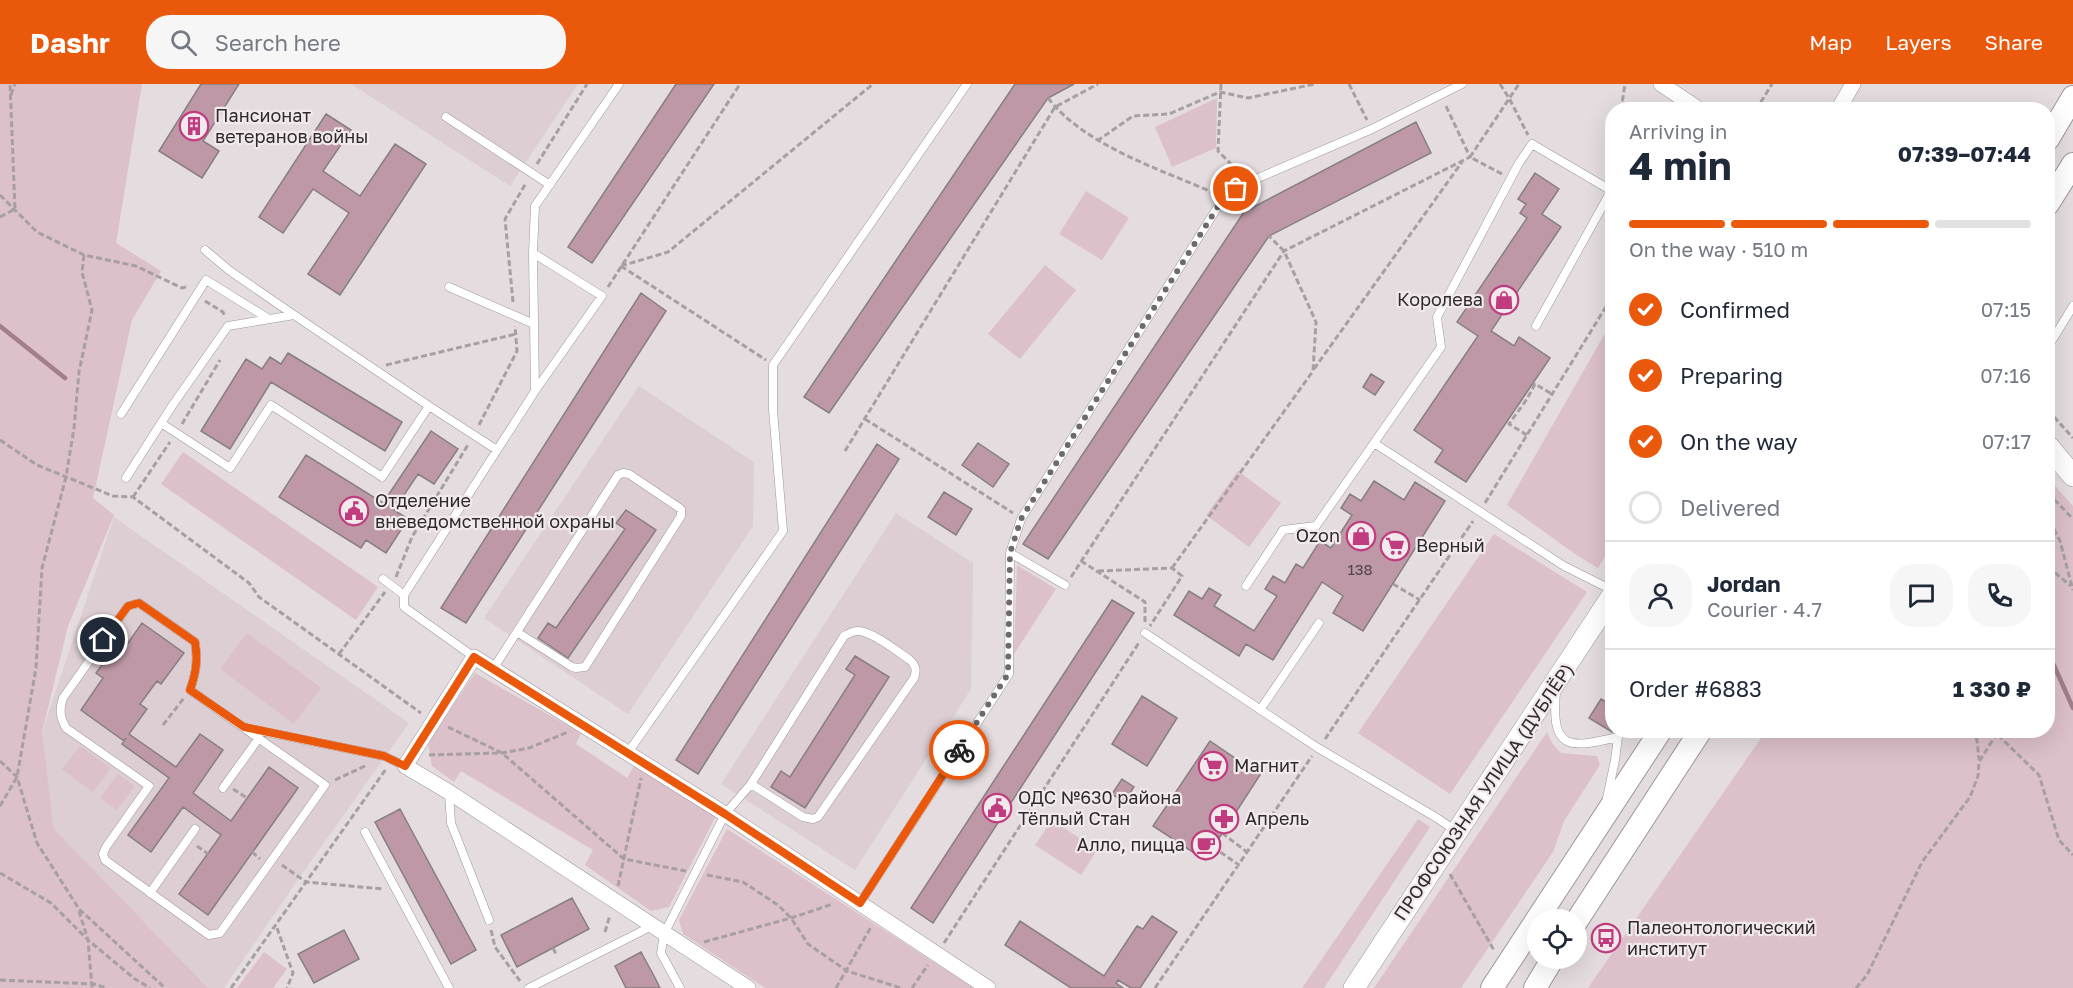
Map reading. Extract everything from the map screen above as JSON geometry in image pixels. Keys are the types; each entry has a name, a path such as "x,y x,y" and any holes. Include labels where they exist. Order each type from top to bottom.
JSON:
{"main road":[{"path":"2055,127 2073,97"},
{"path":"2055,193 2073,164"},
{"path":"1492,988 1656,738"},
{"path":"1584,909 1696,738"},
{"path":"1535,988 1546,969"}],"street":[{"path":"1661,84 1688,102"},
{"path":"1843,102 1853,84"},
{"path":"2055,454 2069,469"},
{"name":"ПРОФСОЮЗНАЯ УЛИЦА (ДУБЛЁР)","path":"1354,988 1605,607"},
{"path":"748,988 449,792 405,766 474,657 725,814 988,988"}],"lane":[{"path":"535,391 533,253 535,206 619,84"},
{"path":"627,754 783,531 773,410 773,365 967,84"},
{"path":"856,900 1008,674 1010,553 1021,519 1224,197 1249,182 1372,129 1462,84"},
{"path":"446,117 550,185"},
{"path":"1246,586 1282,530 1316,526 1441,347 1437,318 1532,144 1605,187"},
{"path":"1536,326 1605,203"},
{"path":"205,250 230,271 294,315 496,450"},
{"path":"474,657 404,607 404,595 535,391 602,296 533,253"},
{"path":"121,414 206,280 269,319"},
{"path":"449,287 534,324"},
{"path":"2055,336 2073,306"},
{"path":"126,478 228,326 294,315"},
{"path":"161,423 230,468 271,405 382,477 429,406"},
{"path":"1374,443 1564,566 1605,586"},
{"path":"493,669 618,476 623,473 629,474 681,509 681,516 585,667 572,667 517,632"},
{"path":"1010,553 1065,585"},
{"path":"383,579 404,595"},
{"path":"139,603 195,642 196,673 190,690 244,727 325,785 220,933 209,935 105,860 103,854 106,847 149,786 66,728 61,719 60,708 63,698 122,613 128,606 139,603"},
{"path":"1260,710 1319,623"},
{"path":"529,988 658,930 696,872 725,814 751,784 844,636 860,631 868,634 915,664 914,678 818,818 803,818 751,784"},
{"path":"1145,633 1318,748 1457,832"},
{"path":"1556,684 1555,725 1567,742 1582,744 1605,738"},
{"path":"244,727 384,756 405,766"},
{"path":"223,788 260,738"},
{"path":"1601,822 1619,738"},
{"path":"449,792 452,823 489,920"},
{"path":"150,893 195,829"},
{"path":"365,832 449,988"},
{"path":"658,930 661,953 680,988"}],"path":[{"path":"10,84 15,209"},
{"path":"10,97 15,84"},
{"path":"602,296 740,84"},
{"path":"621,266 668,252 873,84"},
{"path":"845,451 1055,106 1098,84"},
{"path":"1221,84 1218,151 1249,182"},
{"path":"1097,141 1133,116 1169,114 1220,92 1248,98 1315,84"},
{"path":"1349,84 1372,129"},
{"path":"1500,84 1532,144"},
{"path":"1065,585 1284,251 1470,157 1519,84"},
{"path":"1622,102 1625,84"},
{"path":"1760,102 1770,85"},
{"path":"1440,95 1470,157 1511,179"},
{"path":"1048,98 1097,141 1224,197 1244,212"},
{"path":"1173,568 1463,160"},
{"path":"0,195 37,232 84,255 136,266 182,288 223,312 228,326"},
{"path":"0,217 15,209"},
{"path":"1269,236 1284,251 1316,322 1313,371"},
{"path":"0,806 16,777 36,668 42,568 66,477 79,372 92,310 82,272 84,255"},
{"path":"621,266 773,365"},
{"path":"182,288 206,280"},
{"path":"1480,512 1605,308"},
{"path":"373,368 516,334"},
{"path":"133,497 176,433 222,357"},
{"path":"1527,435 1509,424 1535,384 1552,394"},
{"path":"2055,418 2073,438"},
{"path":"865,419 1021,519"},
{"path":"339,654 397,575 412,537 474,435"},
{"path":"0,440 37,465 113,496 133,497 249,583 260,597 409,706 502,753 624,859 742,882 778,904 791,918 808,944 847,971 901,988"},
{"path":"2055,500 2073,519"},
{"path":"2055,533 2060,541 2073,588"},
{"path":"1081,561 1145,602 1145,633"},
{"path":"912,988 936,955 1182,576 1173,568 1098,571"},
{"path":"2055,573 2073,588"},
{"path":"1393,584 1420,600"},
{"path":"163,726 190,690"},
{"path":"231,988 385,770 405,766 429,754 502,753 529,748 582,726"},
{"path":"1856,988 1867,975 1922,862 1970,797 1978,776 1979,762 1976,738"},
{"path":"1979,762 1995,738"},
{"path":"2003,738 2039,775 2059,840 2073,855"},
{"path":"325,785 384,756"},
{"path":"0,761 16,777 37,843 79,909 165,988"},
{"path":"615,902 644,764"},
{"path":"1222,833 1248,852"},
{"path":"1213,847 1239,865"},
{"path":"273,859 306,882 397,891"},
{"path":"0,873 51,903 88,940 135,979 150,988"},
{"path":"1454,880 1496,953"},
{"path":"685,947 856,900"},
{"path":"79,909 88,940 92,986"},
{"path":"836,988 877,915"},
{"path":"489,920 495,947 517,976"},
{"path":"276,926 293,973 287,988"},
{"path":"553,948 557,956"},
{"path":"0,980 107,988"}],"shaded area":[{"path":"0,84 142,84 116,243 161,271 132,320 93,498 114,515 68,626 42,732 54,829 208,988 0,988"},
{"path":"351,84 578,84 510,186"},
{"path":"1217,98 1216,148 1172,167 1155,127"},
{"path":"1086,191 1129,218 1102,260 1059,234"},
{"path":"1045,265 1076,290 1020,359 988,334"},
{"path":"1605,333 1605,556 1598,568 1507,505"},
{"path":"639,386 754,462 753,526 628,714 484,618"},
{"path":"183,452 378,587 356,620 161,484"},
{"path":"1238,471 1281,503 1249,547 1206,515"},
{"path":"2055,486 2073,506 2073,988 1588,988 1761,738 2055,738"},
{"path":"896,513 973,563 971,689 855,870 721,784"},
{"path":"114,517 409,723 224,988 208,988 54,829 42,732"},
{"path":"1494,534 1587,592 1450,794 1358,733"},
{"path":"1017,565 1056,589 1014,654"},
{"path":"247,633 321,688 294,724 220,669"},
{"path":"475,673 581,733 576,744 627,778 634,766 716,816 669,907 651,911 585,865 593,850 461,771 454,782 432,766 428,743"},
{"path":"1547,732 1552,743 1561,753 1597,756 1600,765 1564,821 1553,852 1461,988 1374,988"},
{"path":"80,746 111,768 93,792 62,769"},
{"path":"118,774 135,786 117,810 100,798"},
{"path":"1418,819 1430,827 1324,988 1302,988"},
{"path":"1052,820 1097,850 1081,875 1035,845"},
{"path":"727,829 974,988 765,988 683,934 679,920"},
{"path":"264,952 287,969 273,988 237,988"}],"building":[{"name":"Пансионат ветеранов войны","path":"201,84 239,84 203,141 219,151 202,178 159,151"},
{"path":"676,84 714,84 592,263 568,247"},
{"path":"1015,84 1074,84 1048,98 829,413 804,397"},
{"path":"326,114 351,130 323,171 360,196 395,144 426,164 340,295 308,274 349,213 313,189 283,233 259,217"},
{"path":"1416,122 1431,153 1269,236 1048,559 1023,544 1244,212"},
{"path":"1535,173 1559,189 1542,214 1561,227 1491,331 1514,346 1519,337 1550,358 1466,482 1435,462 1443,450 1414,430 1478,336 1457,322 1527,218 1520,213 1526,204 1518,199"},
{"path":"641,293 666,311 466,623 441,608"},
{"path":"288,353 402,422 385,451 271,382 230,449 201,431 246,359 262,369 270,357 281,364"},
{"path":"1371,374 1384,382 1375,395 1363,387"},
{"path":"431,431 458,449 434,484 418,474 394,510 408,519 386,553 366,540 361,548 279,497 306,455 383,503"},
{"path":"978,443 1009,464 993,487 962,465"},
{"path":"877,444 899,459 698,774 676,760"},
{"path":"1374,481 1404,500 1415,482 1445,501 1363,631 1333,613 1343,596 1322,582 1273,660 1246,644 1239,656 1174,615 1189,591 1202,599 1209,588 1221,595 1214,606 1254,631 1277,596 1265,589 1273,576 1285,583 1296,564 1303,568 1320,541 1331,548 1352,515 1341,508 1350,494 1361,501"},
{"path":"944,492 972,509 956,535 928,517"},
{"path":"626,510 656,530 568,658 538,638 548,623 556,628 625,529 616,523"},
{"path":"1112,600 1134,613 933,923 911,908"},
{"path":"142,623 184,653 161,684 157,681 140,704 147,709 129,734 176,767 200,734 223,750 193,793 231,821 269,767 298,788 208,915 179,894 221,835 183,807 151,852 128,835 169,778 122,744 124,741 81,710 103,678 96,673 112,651 119,656"},
{"path":"855,656 889,677 805,808 771,787 781,771 790,777 855,675 846,669"},
{"path":"1142,696 1177,718 1147,766 1112,744"},
{"path":"1601,699 1605,702 1605,728 1589,718"},
{"path":"1210,741 1260,775 1205,860 1153,826"},
{"path":"1122,779 1134,787 1124,802 1112,794"},
{"path":"400,809 476,950 451,964 375,822"},
{"path":"572,898 589,929 517,967 501,935"},
{"path":"1152,916 1177,932 1140,988 1131,988 1118,980 1116,983 1123,988 1071,988 1005,945 1020,921 1104,976 1137,926 1143,929"},
{"path":"344,930 359,959 314,983 298,954"},
{"path":"641,952 660,988 626,988 615,966"}],"waterway":[{"path":"0,326 65,378"},
{"path":"2055,668 2073,708"}],"way so far":[{"path":"959,750 1008,674 1010,553 1021,519 1224,197 1236,189"}],"place":[{"name":"Пансионат ветеранов войны","path":"194,126"},
{"name":"Королева","path":"1504,300"},
{"name":"Отделение вневедомственной охраны","path":"354,511"},
{"name":"Ozon","path":"1361,536"},
{"name":"Верный","path":"1395,546"},
{"name":"Магнит","path":"1213,766"},
{"name":"ОДС №630 района Тёплый Стан","path":"997,808"},
{"name":"Апрель","path":"1224,819"},
{"name":"Алло, пицца","path":"1206,845"},
{"name":"Палеонтологический институт","path":"1606,938"}],"route":[{"path":"103,640 128,606 139,603 195,642 196,673 190,690 244,727 384,756 405,766 474,657 725,814 860,903 959,750"}]}
